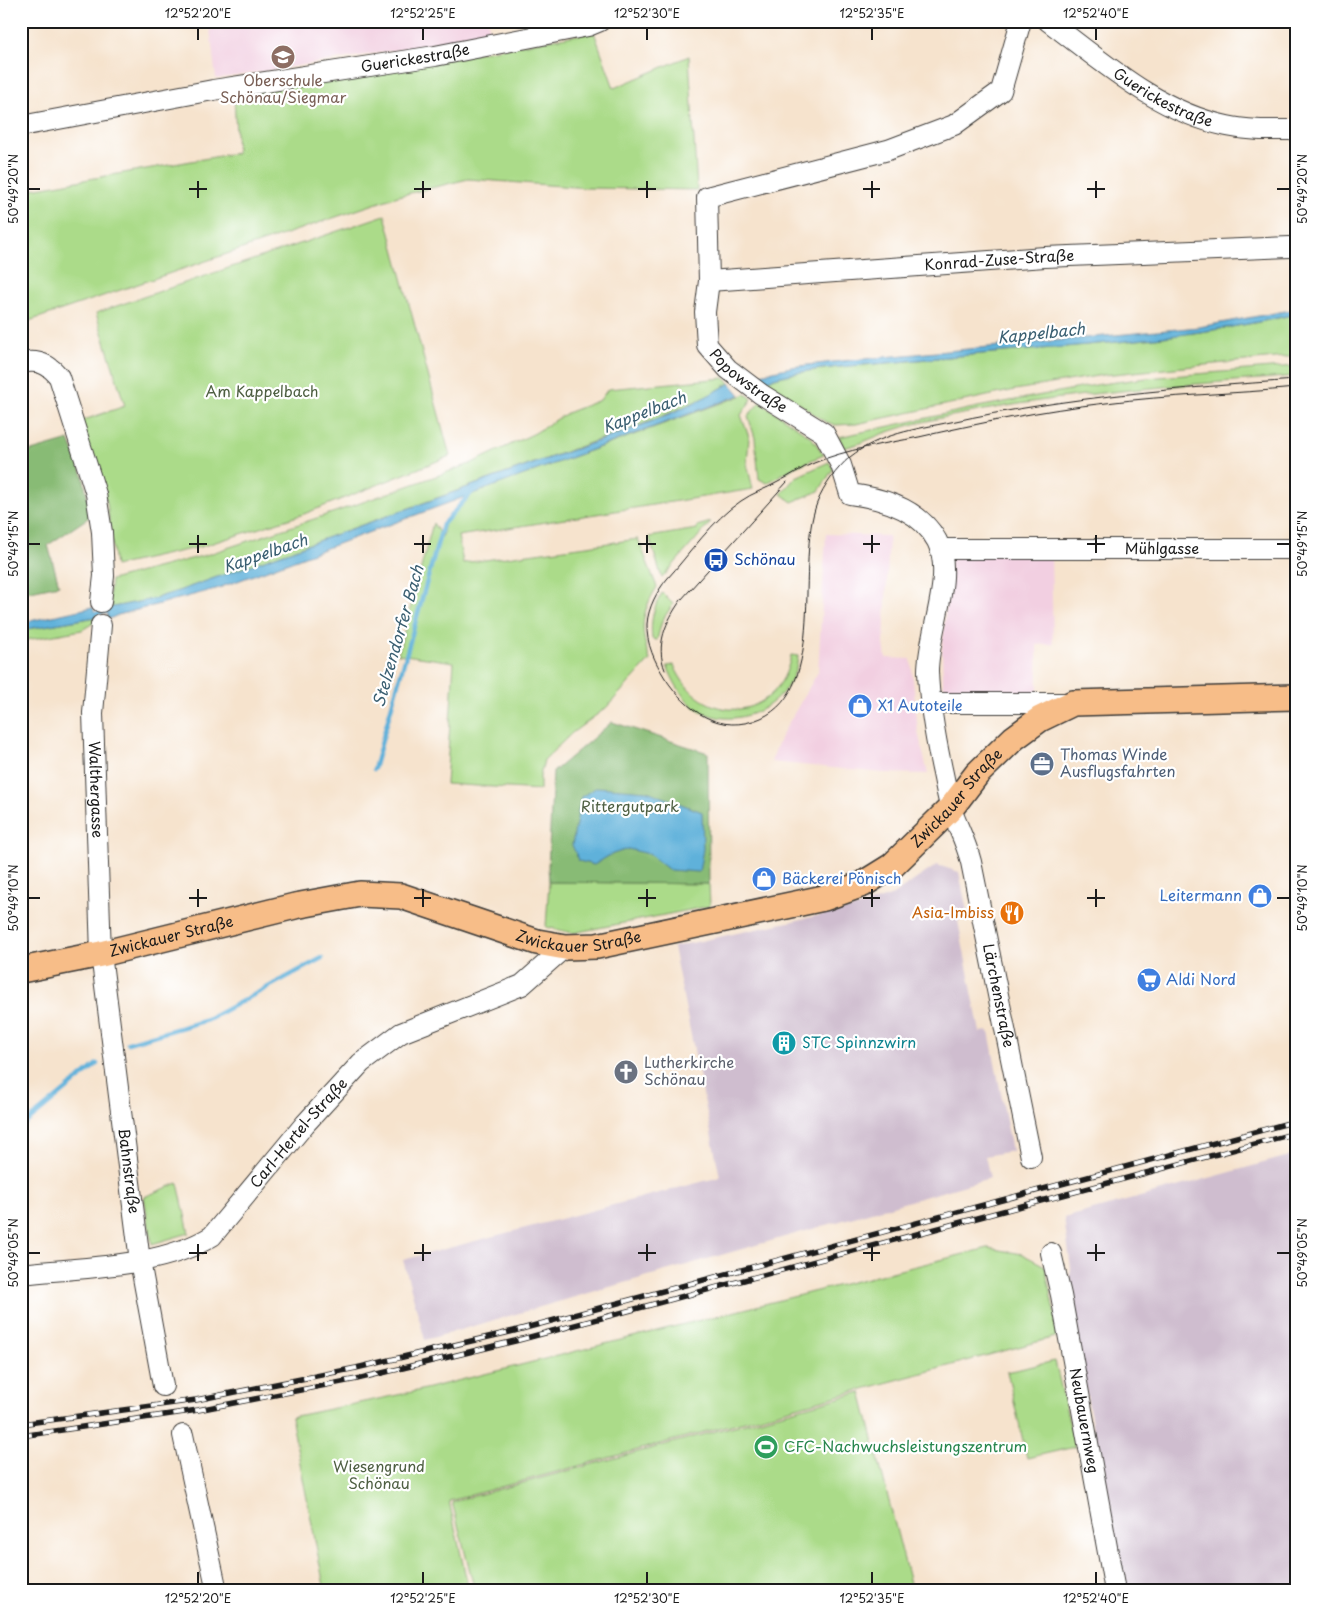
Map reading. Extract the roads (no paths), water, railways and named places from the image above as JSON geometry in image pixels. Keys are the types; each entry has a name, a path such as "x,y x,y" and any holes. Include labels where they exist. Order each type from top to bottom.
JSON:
{"main road":[{"name":"Zwickauer Straße","path":"21,970 101,954 295,906 360,894 401,896 537,942 565,947 597,946 824,898 862,884 892,866 951,808 977,774 1014,738 1040,719 1073,703 1296,697"}],"street":[{"name":"Guerickestraße","path":"21,126 213,90 435,56 588,26 600,21"},
{"name":"Popowstraße","path":"951,808 930,703 928,669 942,582 943,564 940,549 929,529 908,512 888,501 850,494 841,465 824,433 761,394 728,369 707,345 705,312 710,281 707,197 888,150 954,125 1001,91 1021,21"},
{"name":"Guerickestraße","path":"1048,21 1140,90 1186,114 1227,126 1266,130 1296,130"},
{"name":"Konrad-Zuse-Straße","path":"710,281 1045,257 1290,247"},
{"path":"21,363 50,365 59,377 96,494 104,576 101,602"},
{"name":"Mühlgasse","path":"940,549 1296,549"},
{"name":"Walthergasse","path":"101,625 93,713 101,954"},
{"name":"Zwickauer Straße","path":"930,703 1073,703"},
{"name":"Lärchenstraße","path":"951,808 965,838 971,862 1031,1157"},
{"name":"Carl-Hertel-Straße","path":"21,1274 140,1261 173,1253 202,1243 212,1236 305,1124 361,1063 401,1033 522,985 565,947"},
{"name":"Bahnstraße","path":"101,954 140,1261 162,1386"},
{"name":"Neubauernweg","path":"1051,1253 1061,1295 1115,1591"},
{"path":"183,1435 217,1591"}],"water":[{"path":"1296,309 1296,314 1248,324 1103,344 814,370 762,382 756,375 791,367 842,361 1199,327"},
{"path":"730,383 740,395 216,589 118,615 107,620 108,608 153,599 181,590 612,436 660,418"},
{"path":"93,607 96,617 21,630 21,623"},
{"path":"597,787 647,791 702,812 703,849 699,872 669,870 649,854 628,849 610,855 594,865 579,861 572,845 581,797"}],"waterway":[{"name":"Stelzendorfer Bach","path":"374,769 443,524 472,492"},
{"name":"Kappelbach","path":"92,614 113,610"},
{"name":"Stelzendorfer Bach","path":"128,1043 207,1020 322,958"},
{"name":"Stelzendorfer Bach","path":"21,1127 97,1064"}],"tram line":[{"path":"1296,380 1166,390 1037,406 911,430 873,443 861,449 850,457 835,472 817,503 811,528 808,558 803,653 795,680 782,703 761,718 746,723 718,722 694,710 684,701 665,678 655,659 648,639 647,624 654,600 667,579 711,527 730,509 741,501 809,465 852,450 866,447 919,437 988,422 1059,409 1153,398 1296,388"},
{"path":"665,670 662,661 662,642 671,616 681,600 787,482"}],"railway":[{"path":"21,1424 196,1400 356,1368 514,1331 1296,1121"},
{"path":"21,1436 198,1410 357,1379 515,1341 1296,1133"}],"place":[{"name":"Oberschule Schönau/Siegmar","path":"283,57"},
{"name":"Schönau","path":"716,560"},
{"name":"X1 Autoteile","path":"860,706"},
{"name":"Thomas Winde Ausflugsfahrten","path":"1042,764"},
{"name":"Bäckerei Pönisch","path":"764,879"},
{"name":"Leitermann","path":"1260,896"},
{"name":"Asia-Imbiss","path":"1012,913"},
{"name":"Aldi Nord","path":"1149,980"},
{"name":"STC Spinnzwirn","path":"784,1043"},
{"name":"Lutherkirche Schönau","path":"626,1072"},
{"name":"CFC-Nachwuchsleistungszentrum","path":"766,1447"}],"park label":[{"name":"Am Kappelbach","path":"262,392"},
{"name":"Rittergutpark","path":"630,807"},
{"name":"Wiesengrund Schönau","path":"379,1476"}]}
